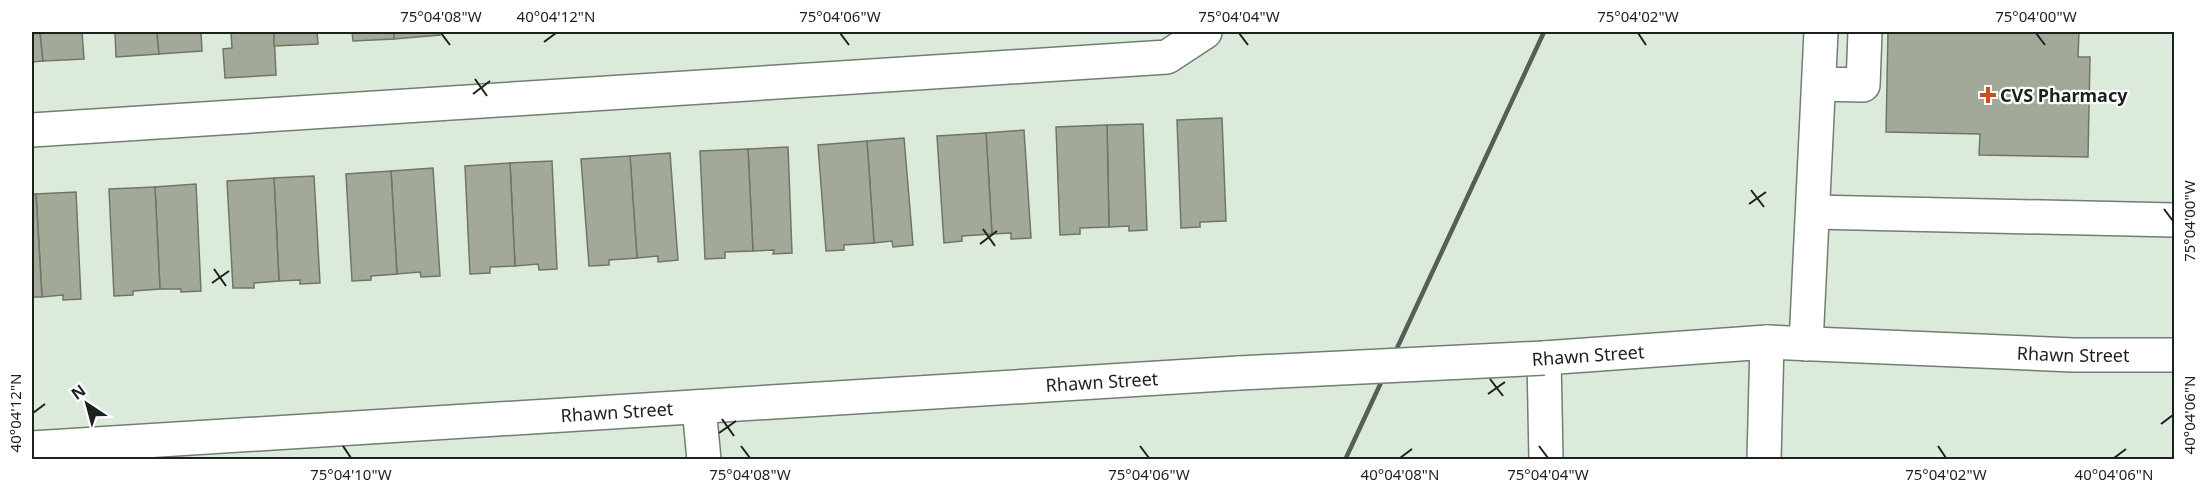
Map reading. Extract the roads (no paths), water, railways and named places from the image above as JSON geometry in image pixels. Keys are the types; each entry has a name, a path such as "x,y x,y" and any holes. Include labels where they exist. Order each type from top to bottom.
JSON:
{"main road":[{"path":"32,130 1167,57 1205,32"},
{"path":"1806,344 1821,32"},
{"path":"1819,84 1863,85 1865,32"},
{"path":"1812,212 2175,220"},
{"path":"1764,459 1767,342"},
{"name":"Rhawn Street","path":"32,448 1239,373 1544,358 1767,342 2073,355 2175,355"},
{"path":"1544,358 1546,459"},
{"path":"699,407 704,459"}],"railway":[{"path":"1345,460 1544,32"}],"place":[{"name":"CVS Pharmacy","path":"1988,95"}]}
